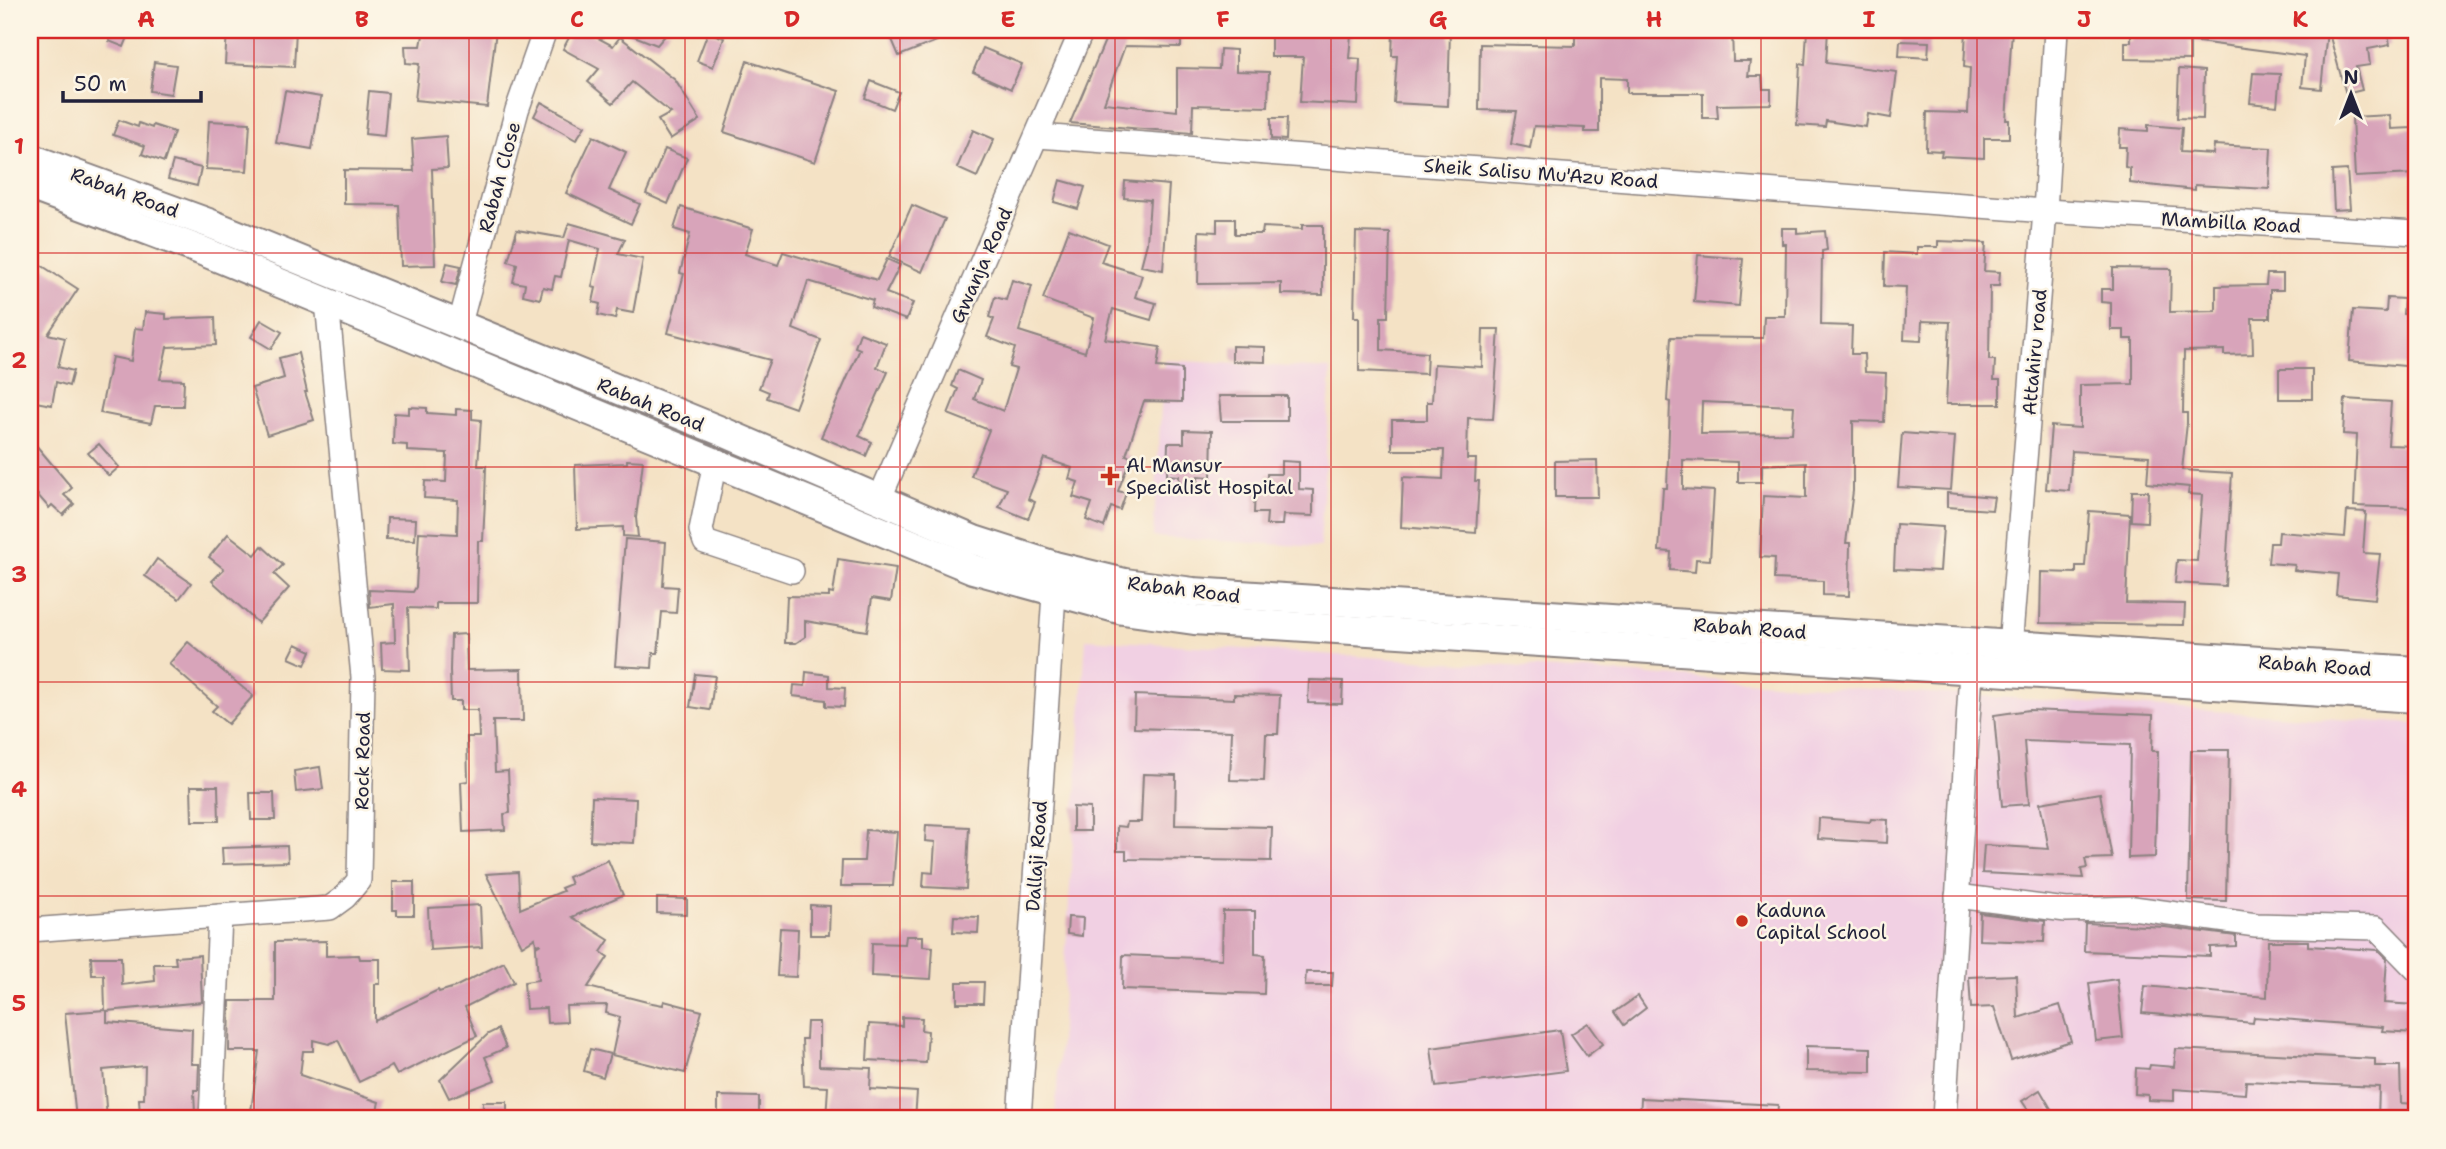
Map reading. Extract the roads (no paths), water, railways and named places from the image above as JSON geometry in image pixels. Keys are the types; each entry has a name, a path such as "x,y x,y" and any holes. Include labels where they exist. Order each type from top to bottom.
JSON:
{"main road":[{"name":"Rabah Road","path":"30,158 211,224 459,327 721,431 974,540 1055,566 1125,583 1193,592 2416,671"},
{"name":"Rabah Road","path":"30,186 327,302 451,356 973,569 1054,594 1123,610 1194,620 2416,698"}],"street":[{"name":"Rabah Close","path":"459,327 517,110 545,30"},
{"name":"Gwanja Road","path":"879,500 1082,30"},
{"name":"Attahiru road","path":"2008,674 2045,211 2056,30"},
{"name":"Sheik Salisu Mu'Azu Road","path":"1038,136 2045,211"},
{"name":"Mambilla Road","path":"2045,211 2416,233"},
{"name":"Rock Road","path":"30,930 330,908 345,897 359,880 363,677 327,302"},
{"path":"715,462 701,530 705,542 792,571"},
{"name":"Dallaji Road","path":"1019,1119 1054,594"},
{"path":"1944,1119 1971,671"},
{"path":"1957,896 2066,910 2133,908 2256,925 2376,928 2416,969"},
{"path":"211,1119 220,916"}],"place":[{"name":"Al Mansur Specialist Hospital","path":"1110,476"},
{"name":"Kaduna Capital School","path":"1742,921"}]}
